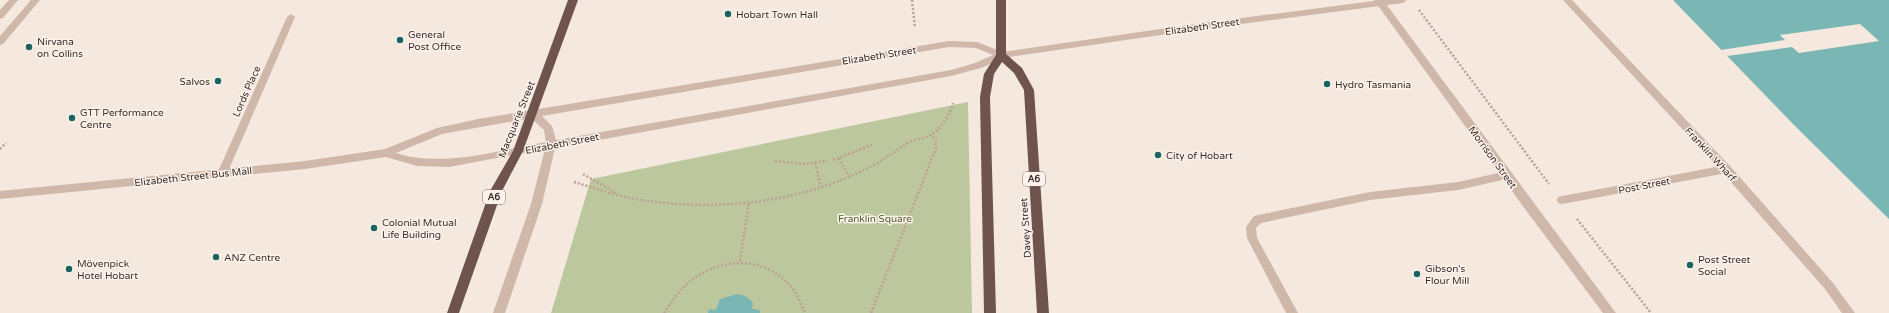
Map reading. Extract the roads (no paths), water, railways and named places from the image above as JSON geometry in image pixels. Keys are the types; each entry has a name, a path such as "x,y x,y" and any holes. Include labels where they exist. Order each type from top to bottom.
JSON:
{"highway":[{"name":"Macquarie Street","path":"453,313 496,191 518,151 574,0"},
{"path":"990,313 985,97 989,74 1001,55 1001,0"},
{"name":"Davey Street","path":"1001,55 1018,71 1029,90 1042,313"}],"street":[{"path":"0,16 14,0"},
{"path":"0,42 36,0"},
{"name":"Elizabeth Street","path":"386,153 406,161 427,164 448,163 958,72 978,66 1001,55 1188,28 1403,0"},
{"name":"Franklin Wharf","path":"1567,0 1726,169 1829,286 1849,313"},
{"name":"Morrison Street","path":"1379,2 1610,313"},
{"name":"Lords Place","path":"222,174 291,17"},
{"name":"Elizabeth Street","path":"386,153 440,131 532,113 949,44 977,45 1001,55"},
{"path":"499,313 542,186 550,145 550,135 547,127 541,119 532,113"},
{"name":"Elizabeth Street Bus Mall","path":"0,195 305,165 386,153"},
{"name":"Post Street","path":"1562,200 1726,169"},
{"path":"1292,313 1252,238 1252,224 1263,217 1370,196 1458,186 1507,175"}],"water":[{"path":"1673,0 1889,0 1889,219 1793,124"},
{"path":"737,294 749,299 753,303 752,309 760,310 760,313 708,313 709,309 716,310 720,299"}],"place":[{"name":"Hobart Town Hall","path":"728,14"},
{"name":"General Post Office","path":"400,40"},
{"name":"Nirvana on Collins","path":"29,47"},
{"name":"Salvos","path":"218,81"},
{"name":"Hydro Tasmania","path":"1327,84"},
{"name":"GTT Performance Centre","path":"72,118"},
{"name":"City of Hobart","path":"1158,155"},
{"name":"Colonial Mutual Life Building","path":"374,228"},
{"name":"ANZ Centre","path":"216,257"},
{"name":"Post Street Social","path":"1690,265"},
{"name":"Mövenpick Hotel Hobart","path":"69,269"},
{"name":"Gibson's Flour Mill","path":"1417,274"}],"park label":[{"name":"Franklin Square","path":"875,218"}]}
